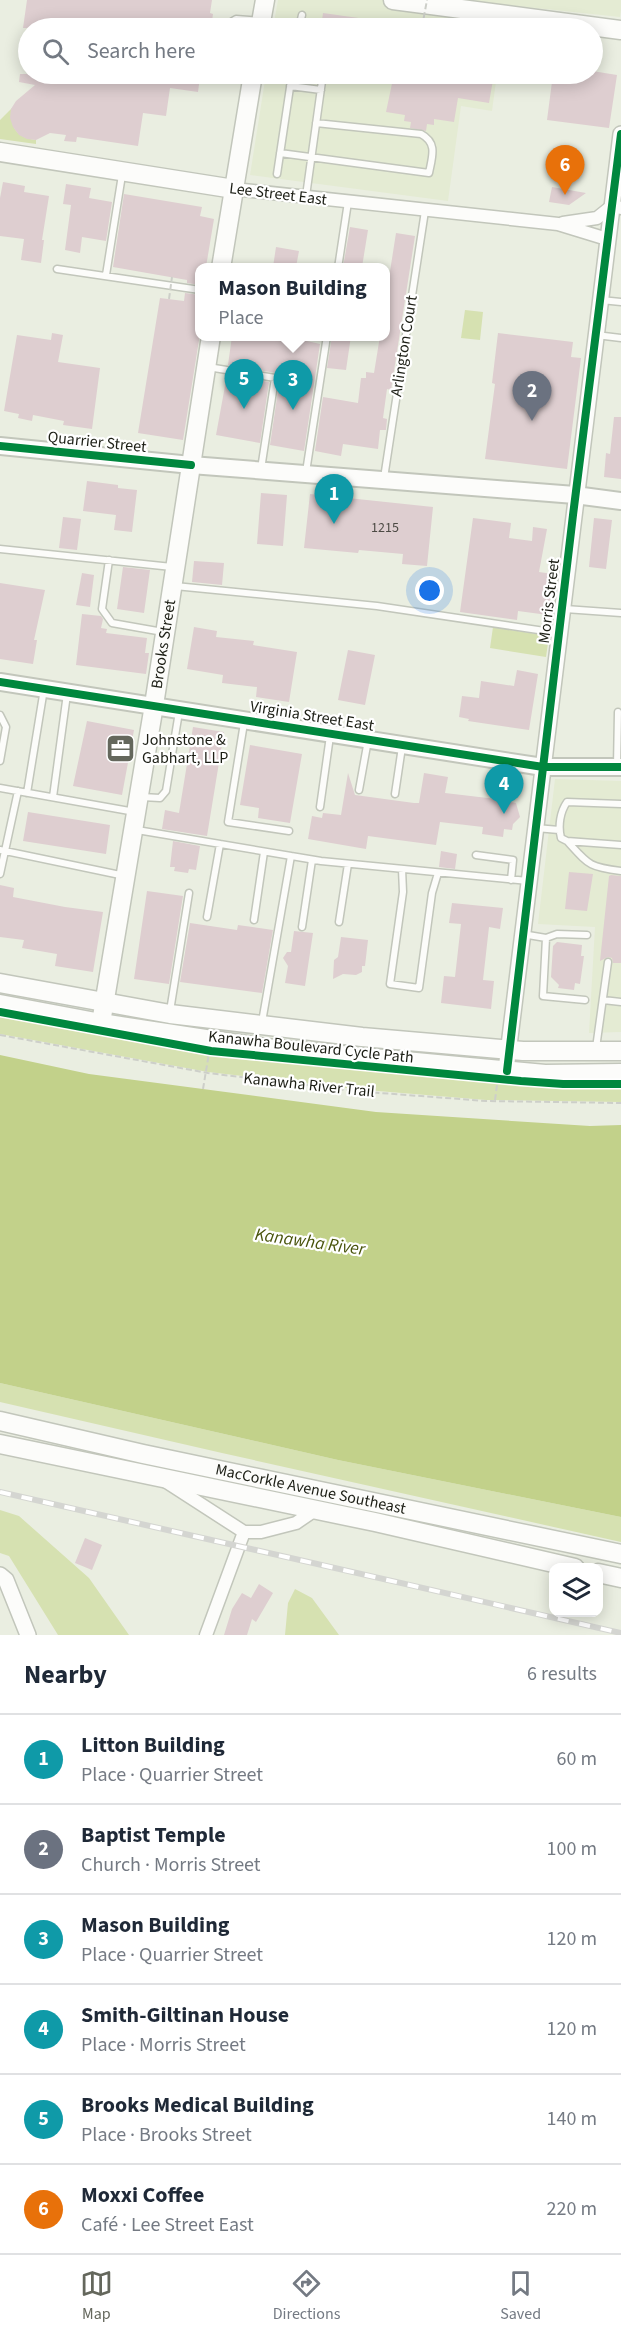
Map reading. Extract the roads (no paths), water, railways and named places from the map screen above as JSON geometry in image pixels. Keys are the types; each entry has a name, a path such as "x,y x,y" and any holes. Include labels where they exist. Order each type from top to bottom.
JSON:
{"main road":[{"path":"262,18 265,0"},
{"path":"393,0 530,18"},
{"path":"603,28 621,30"},
{"path":"222,263 251,84"},
{"name":"Lee Street East","path":"0,153 234,189"},
{"name":"Brooks Street","path":"101,1023 154,705 210,341"},
{"name":"Quarrier Street","path":"0,446 191,465 575,495 621,501"},
{"name":"Virginia Street East","path":"0,683 180,709 543,767 619,767"},
{"path":"0,982 170,1014 362,1037 507,1051 621,1051"},
{"path":"0,1004 101,1023 266,1048 503,1076 621,1073"},
{"name":"MacCorkle Avenue Southeast","path":"0,1421 143,1454 621,1554"},
{"name":"MacCorkle Avenue Southeast","path":"0,1444 553,1563"},
{"path":"603,1574 621,1578"}],"street":[{"name":"Morris Street","path":"503,1076 607,239 616,207 621,134"},
{"name":"Lee Street East","path":"234,189 558,224 607,239"},
{"name":"Lee Street East","path":"558,224 597,218 616,207"},
{"path":"159,1477 244,1532 261,1532 296,1523 315,1510"},
{"path":"206,1635 244,1532"},
{"path":"0,1575 6,1580 28,1635"}],"lane":[{"path":"306,197 322,84"},
{"path":"277,174 291,86 321,90"},
{"path":"280,153 429,173 434,148 429,138 421,134 316,123"},
{"path":"106,275 122,172"},
{"path":"339,263 348,202"},
{"name":"Arlington Court","path":"384,480 425,211"},
{"path":"57,269 195,289"},
{"path":"600,300 621,302"},
{"path":"596,335 621,338"},
{"path":"306,474 326,341"},
{"path":"206,367 275,378 261,470"},
{"path":"0,549 175,567"},
{"path":"109,560 102,609 104,614 112,623 165,633"},
{"path":"172,586 377,606 559,633"},
{"path":"562,609 621,613"},
{"path":"27,793 44,689"},
{"path":"52,797 68,692"},
{"path":"136,813 160,798 166,791 180,709"},
{"path":"618,712 619,767"},
{"path":"0,715 6,727 0,761"},
{"path":"244,719 228,822 289,831"},
{"path":"320,807 331,733"},
{"path":"359,790 368,739"},
{"path":"395,794 402,744"},
{"path":"0,788 136,813 220,844 264,852 312,860 528,882"},
{"path":"0,874 3,850 18,791"},
{"path":"621,804 567,802 562,811 559,830 561,838 595,868 621,871"},
{"path":"535,828 559,830"},
{"path":"567,841 621,845"},
{"path":"207,917 220,844"},
{"path":"3,850 125,876"},
{"path":"254,920 264,852"},
{"path":"476,855 513,860 511,880"},
{"path":"261,1025 291,856"},
{"path":"302,927 312,860"},
{"path":"339,922 348,864"},
{"path":"402,869 403,892 390,984 419,988 432,893 438,873"},
{"path":"170,1014 189,893"},
{"path":"522,934 546,938 557,934 587,935"},
{"path":"546,938 543,996 585,1000"},
{"path":"596,1051 608,962"},
{"path":"603,1000 621,1002"}],"water":[{"name":"Kanawha River","path":"0,1055 89,1074 376,1112 590,1126 621,1125 621,1517 338,1460 0,1383"}],"railway":[{"path":"0,1492 621,1633"}],"place":[{"name":"Moxxi Coffee","path":"565,195"},
{"name":"Brooks Medical Building","path":"244,409"},
{"name":"Mason Building","path":"293,410"},
{"name":"Baptist Temple","path":"532,421"},
{"name":"Litton Building","path":"334,524"},
{"name":"Johnstone & Gabhart, LLP","path":"121,749"},
{"name":"Smith-Giltinan House","path":"504,814"}]}
